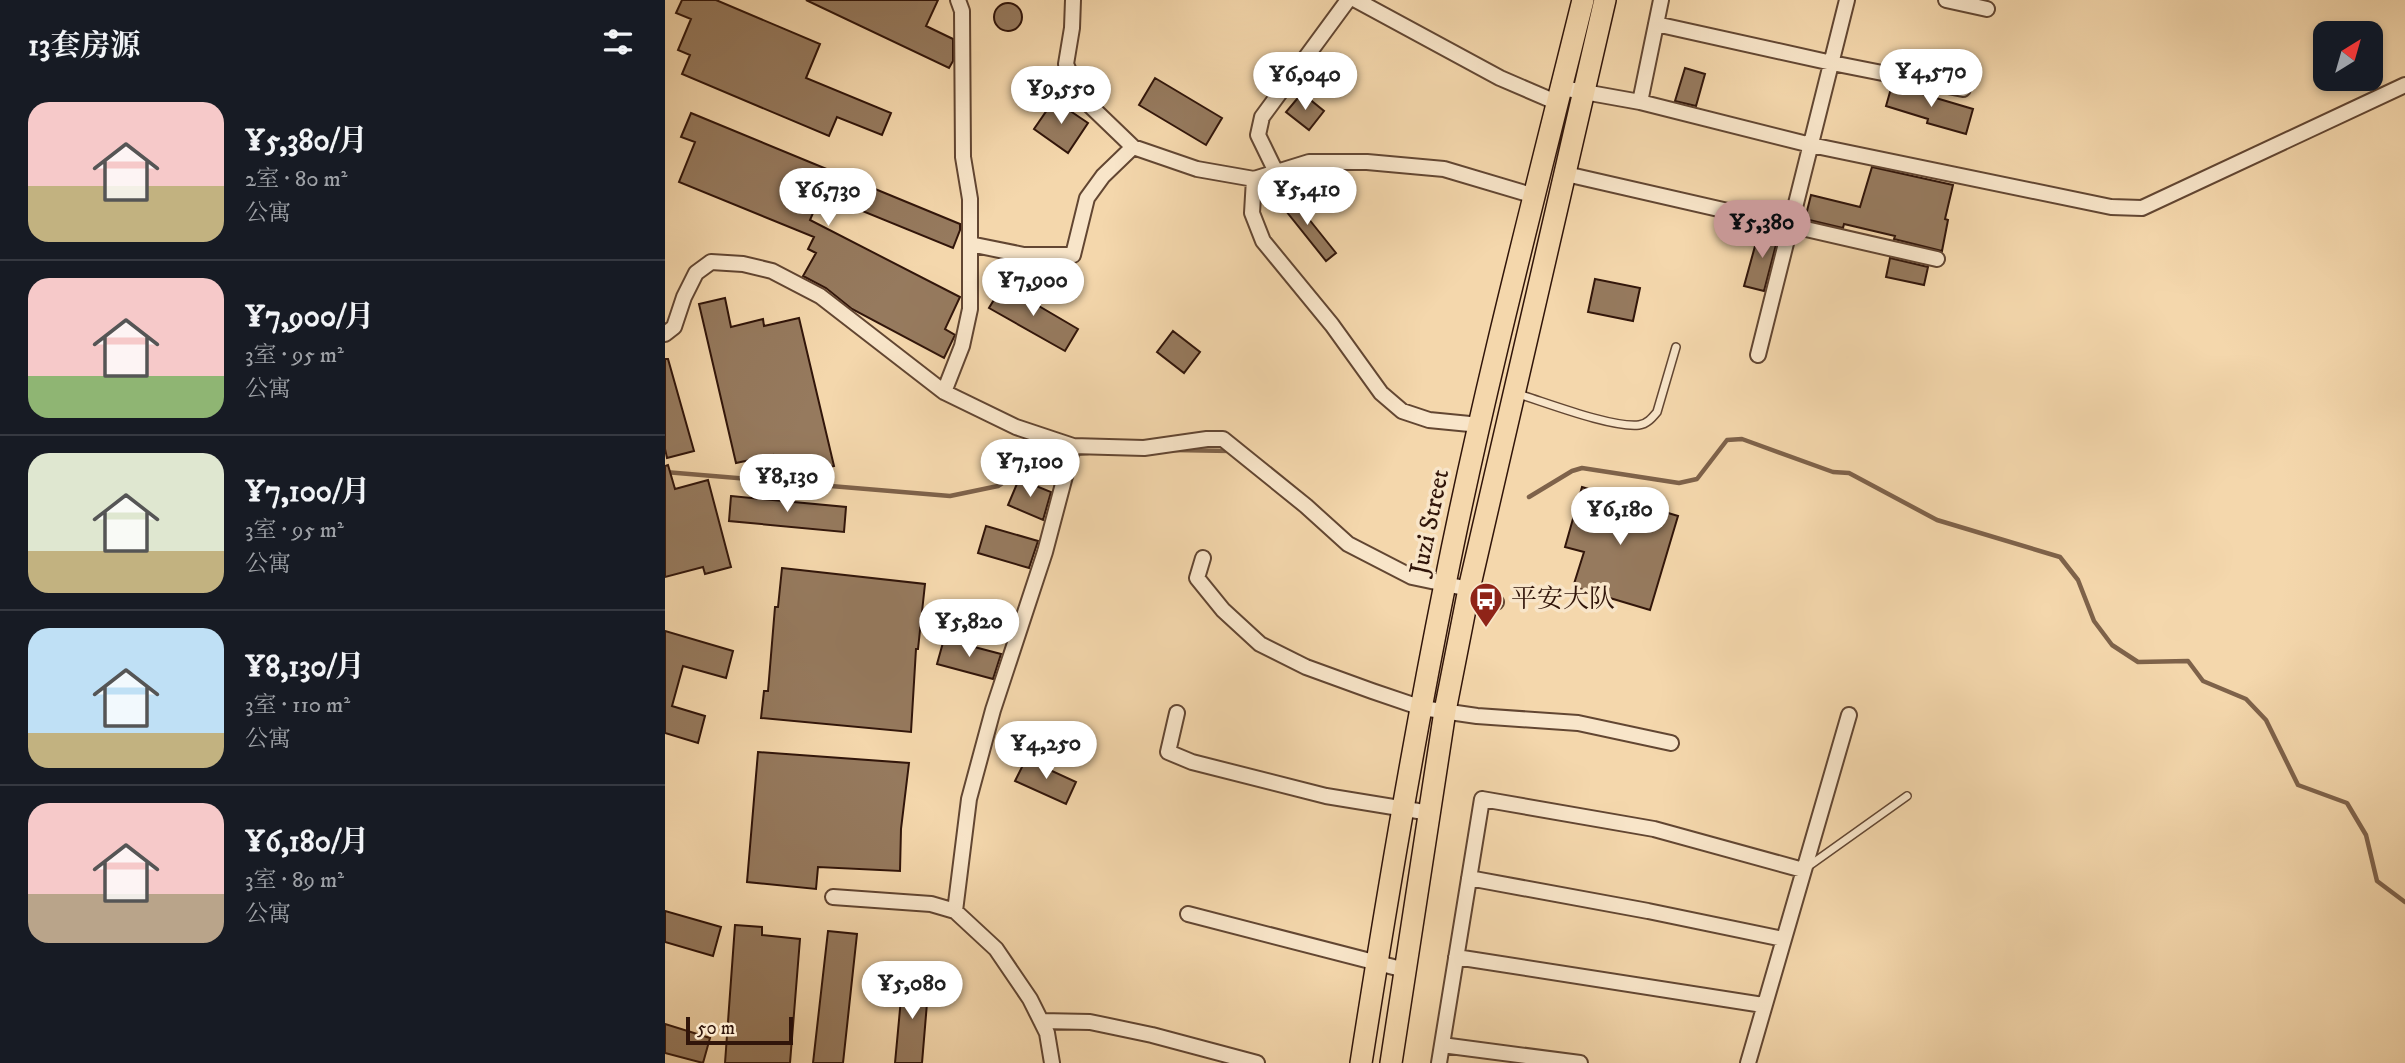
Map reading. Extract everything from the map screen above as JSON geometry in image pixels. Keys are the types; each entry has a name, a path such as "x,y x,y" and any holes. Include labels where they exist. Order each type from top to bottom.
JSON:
{"main road":[{"name":"Juzi Street","path":"1391,1063 1445,711 1469,589 1566,174 1567,94 1583,0"},
{"name":"Juzi Street","path":"1361,1063 1445,584 1480,425 1535,196 1567,94 1605,0"}],"street":[{"path":"944,392 962,346 970,309 970,199 963,157 962,11 958,0"},
{"path":"1073,0 1066,64 1080,96 1133,148 1197,169 1254,179 1309,162 1367,162 1444,170 1535,196"},
{"path":"1276,172 1258,135 1262,117 1348,0"},
{"path":"1356,0 1500,78 1567,94 1640,102 1811,145 2111,207 2142,208 2405,85"},
{"path":"1640,102 1661,0"},
{"path":"1758,355 1847,0"},
{"path":"1946,0 1987,9"},
{"path":"1657,24 1963,89"},
{"path":"970,244 1024,255 1073,255 1087,198 1103,176 1133,148"},
{"path":"1566,174 1937,259"},
{"path":"1254,179 1252,213 1263,241 1332,325 1381,394 1402,411 1429,420 1480,425"},
{"path":"665,334 674,327 696,273 711,262 743,264 772,271 820,296 944,392 1072,453 1144,449 1223,439 1348,544 1412,577 1469,589 1496,602"},
{"path":"955,911 969,799 1004,673 1035,587 1072,453"},
{"path":"1203,558 1197,578 1223,610 1260,644 1306,667 1422,708 1476,716 1578,723 1671,743"},
{"path":"1177,713 1168,752 1192,762 1326,796 1430,813"},
{"path":"1748,1063 1849,715"},
{"path":"1439,1063 1482,799 1654,829 1803,870"},
{"path":"1469,878 1783,939"},
{"path":"833,897 931,904 955,911 996,948 1030,999 1047,1033 1052,1063"},
{"path":"1188,914 1405,970"},
{"path":"1456,957 1763,1005"},
{"path":"1041,1021 1090,1022 1258,1063"},
{"path":"1442,1045 1580,1063"}],"lane":[{"path":"1515,392 1611,422 1640,425 1657,412 1676,347"},
{"path":"1803,870 1907,796"}],"building":[{"path":"682,0 716,0 820,44 806,78 891,113 882,135 837,117 829,136 682,74 690,55 678,50 691,19 676,13"},
{"path":"806,0 938,0 926,26 953,39 953,61 949,68"},
{"path":"1008,3 1018,7 1022,17 1018,27 1008,31 998,27 994,17 998,7"},
{"path":"1685,68 1705,74 1696,106 1675,101"},
{"path":"1155,78 1222,118 1206,145 1139,105"},
{"path":"1892,85 1973,109 1966,134 1927,123 1928,119 1886,106"},
{"path":"1302,93 1324,111 1309,130 1286,112"},
{"path":"1054,100 1088,123 1068,153 1034,129"},
{"path":"691,113 960,224 953,248 821,194 810,220 960,297 945,329 955,335 944,358 852,309 826,288 803,276 816,253 808,249 814,237 679,182 695,142 681,137"},
{"path":"1872,167 1953,185 1945,219 1948,220 1942,251 1844,224 1843,228 1805,219 1811,195 1860,207"},
{"path":"1288,193 1336,253 1326,261 1278,201"},
{"path":"1760,228 1779,233 1764,291 1744,286"},
{"path":"1890,258 1928,267 1924,285 1886,277"},
{"path":"1595,279 1640,288 1633,321 1588,312"},
{"path":"1003,285 1078,329 1065,351 989,308"},
{"path":"725,298 731,327 763,319 764,326 799,318 834,466 809,472 807,464 777,471 773,455 736,463 699,304"},
{"path":"1173,331 1200,352 1184,373 1157,352"},
{"path":"665,359 668,359 694,451 667,458 665,449"},
{"path":"668,465 675,489 708,480 731,567 705,574 703,567 665,577 665,466"},
{"path":"1019,479 1051,492 1043,520 1008,505"},
{"path":"1582,487 1678,516 1650,610 1573,587 1584,552 1565,547"},
{"path":"731,496 846,507 844,532 729,521"},
{"path":"986,526 1038,541 1029,568 978,553"},
{"path":"782,568 925,584 916,649 911,732 761,718 764,691 768,691 775,607 778,607"},
{"path":"665,631 733,651 726,678 683,666 672,706 705,716 698,743 665,733"},
{"path":"944,639 1001,654 993,679 937,664"},
{"path":"758,752 909,763 901,829 900,871 818,867 816,889 747,882"},
{"path":"1026,759 1076,782 1066,804 1015,781"},
{"path":"665,911 721,927 713,956 665,942"},
{"path":"735,925 762,927 762,935 800,939 790,1063 725,1063"},
{"path":"828,931 857,934 843,1063 813,1063"},
{"path":"903,977 929,979 922,1063 895,1063"},
{"path":"665,1024 710,1038 703,1063 665,1053"}],"waterway":[{"path":"1529,497 1572,471 1582,468 1679,483 1697,479 1727,440 1742,439 1833,472 1849,473 1937,520 2060,557 2078,580 2094,621 2112,645 2138,662 2188,661 2203,681 2246,699 2266,720 2298,785 2347,803 2366,835 2377,881 2405,902"},
{"path":"1174,450 1231,451"},
{"path":"665,472 950,496 998,486 1042,457 1088,453"}],"place":[{"name":"平安大队","path":"1486,629"}]}
